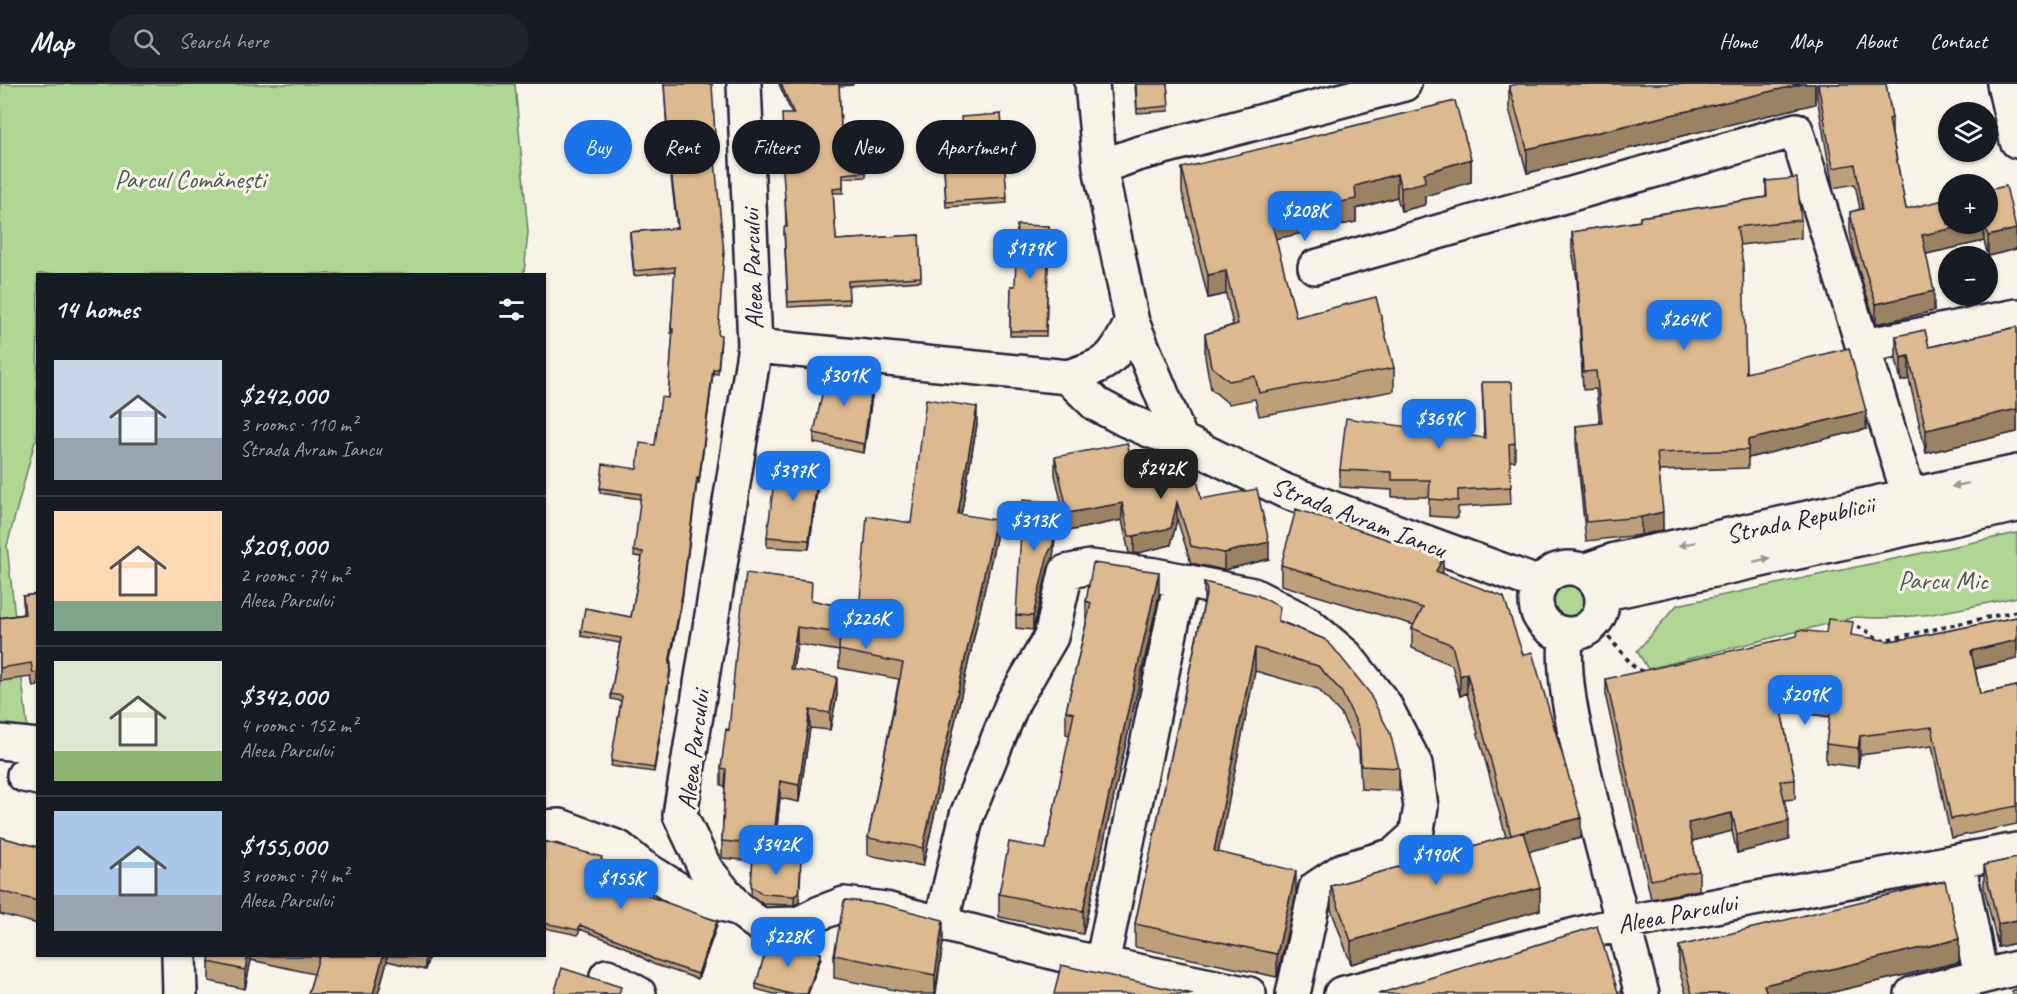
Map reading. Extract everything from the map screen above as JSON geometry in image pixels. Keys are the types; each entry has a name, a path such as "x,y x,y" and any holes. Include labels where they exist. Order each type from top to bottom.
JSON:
{"street":[{"name":"Aleea Parcului","path":"744,84 755,346 680,815 705,868 737,908 760,925 798,924 844,904 885,909 1102,964 1249,994"},
{"path":"1092,84 1100,167 1132,322 1181,440"},
{"path":"1100,167 1137,154 1404,84"},
{"path":"2004,84 2017,141"},
{"path":"1315,267 1796,130 1864,346 1908,496"},
{"path":"1864,346 2017,316"},
{"path":"755,346 1068,377 1103,365 1118,350 1132,322"},
{"name":"Strada Avram Iancu","path":"1068,377 1096,404 1154,432 1181,440 1285,490 1540,584"},
{"name":"Strada Republicii","path":"1594,596 1615,560 2017,472"},
{"name":"Strada Republicii","path":"1594,596 2017,505"},
{"path":"941,924 967,815 1013,702 1051,637 1066,572 1090,567 1181,580 1253,595 1307,623 1346,656 1384,704 1415,764 1421,807 1416,835 1394,855 1343,870 1316,888 1293,994"},
{"path":"1564,568 1574,568 1594,596 1587,630 1577,634 1566,635 1555,632 1545,625 1536,606 1536,595 1540,584 1546,576 1564,568"},
{"path":"1102,964 1181,580"},
{"path":"1566,635 1565,677 1573,722 1604,857 1642,994"},
{"path":"0,742 36,747"},
{"path":"546,827 560,826 619,848 641,866 684,893 737,908"},
{"name":"Aleea Parcului","path":"1341,994 1623,923 2017,850"},
{"path":"1958,861 1981,977"},
{"path":"179,957 180,994"},
{"path":"1912,994 2017,968"},
{"path":"607,976 639,994"}],"path":[{"path":"1594,596 1633,666 1643,673 1651,674"},
{"path":"1843,628 1854,626 1881,641 2017,611"}],"green space":[{"name":"Parcul Comănești","path":"0,84 515,84 528,232 524,273 36,273 36,441 7,546 31,759 0,755"},
{"name":"Parcu Mic","path":"2017,533 2017,597 1917,616 1855,617 1648,669 1637,651 1677,605"},
{"path":"1568,581 1581,587 1587,600 1581,613 1568,619 1555,613 1549,600 1555,587"}],"building":[{"path":"664,84 712,84 714,120 667,120"},
{"path":"781,84 839,84 841,120 832,120 832,174 843,174 843,188 833,189 836,240 919,235 921,277 848,281 849,299 788,302 784,227 787,227 783,174 820,174 820,120 782,120 782,114 794,114"},
{"path":"1136,84 1167,84 1169,106 1137,109"},
{"path":"1518,84 1802,84 1527,149 1509,86"},
{"path":"1818,84 1886,84 1892,118 1889,119 1906,209 1938,201 1938,232 1922,235 1934,291 1876,304 1858,248 1850,212 1863,209 1855,164 1833,168"},
{"path":"1455,101 1471,159 1424,173 1425,182 1401,188 1397,174 1355,186 1356,199 1270,216 1296,317 1376,297 1394,368 1259,393 1255,376 1229,381 1211,366 1205,334 1238,324 1226,271 1208,275 1182,168"},
{"path":"1001,114 1001,120 961,120 961,117"},
{"path":"671,174 716,174 724,253 718,369 713,369 682,595 669,664 671,664 654,768 611,761 622,696 611,694 621,638 581,631 585,608 631,617 643,552 634,551 641,494 600,488 603,464 637,469 640,443 655,445 661,397 668,398 675,267 634,271 630,232 678,228"},
{"path":"944,174 1005,174 1007,198 946,202"},
{"path":"1797,178 1801,220 1737,227 1743,264 1746,373 1849,348 1866,411 1748,440 1748,450 1657,453 1663,512 1641,517 1586,522 1576,426 1602,423 1596,371 1583,372 1577,261 1572,232 1640,221 1640,217 1767,197 1766,181"},
{"path":"2006,186 2016,229 1998,234 1998,188"},
{"path":"1017,225 1049,226 1046,331 1010,331 1011,286 1015,286"},
{"path":"2017,327 2017,409 1926,430 1909,356 1901,358 1896,336 1925,330 1929,347"},
{"path":"827,370 873,379 864,444 814,433"},
{"path":"1482,382 1512,382 1515,443 1509,444 1511,487 1458,490 1458,501 1429,499 1430,480 1392,480 1392,472 1340,470 1346,418 1485,438"},
{"path":"926,399 977,407 958,514 996,520 923,848 868,838 903,663 839,650 840,633 797,627 790,669 837,677 830,713 810,710 799,785 780,781 773,846 722,841 726,769 721,768 726,729 729,730 746,573 812,582 811,600 859,611 867,516 911,523"},
{"path":"1127,443 1137,479 1195,468 1201,499 1257,489 1269,542 1224,553 1191,546 1177,502 1171,528 1134,536 1129,536 1122,503 1068,513 1055,457"},
{"path":"776,465 819,468 809,540 767,537"},
{"path":"1023,500 1057,503 1053,545 1048,554 1033,616 1016,615"},
{"path":"1296,509 1443,558 1436,571 1504,597 1523,655 1532,652 1581,818 1511,835 1467,673 1460,676 1452,645 1412,628 1423,608 1281,565"},
{"path":"1093,563 1159,572 1083,911 999,894 1009,842 1046,849 1074,713 1066,711 1091,603 1086,601"},
{"path":"1204,582 1257,595 1280,607 1278,621 1324,639 1332,646 1368,691 1390,733 1399,768 1361,766 1359,728 1341,691 1318,666 1255,648 1214,851 1296,871 1277,954 1135,924 1207,590"},
{"path":"36,594 36,673 33,673 31,663 0,668 0,618 25,614 23,596"},
{"path":"2017,617 2017,640 1971,651 1980,694 2017,686 2017,806 1951,819 1932,727 1860,736 1858,748 1826,744 1832,699 1777,691 1795,780 1780,781 1789,821 1737,834 1732,813 1688,823 1699,871 1651,880 1606,679 1797,636 1798,630 1826,633 1828,619 1853,622 1851,635 1889,641"},
{"path":"1523,832 1540,887 1351,941 1331,886"},
{"path":"0,837 36,846 36,900 0,891"},
{"path":"546,842 602,857 599,867 651,897 717,921 698,974 653,959 623,942 580,925 578,930 546,923"},
{"path":"753,857 801,859 799,893 794,896 763,894 751,886"},
{"path":"2017,858 2017,920 1998,924 1984,865"},
{"path":"1945,881 1959,939 1764,985 1767,994 1692,994 1679,946"},
{"path":"846,900 882,904 943,920 935,975 834,955"},
{"path":"1597,926 1618,992 1621,991 1622,994 1378,994"},
{"path":"769,939 777,939 821,953 807,994 790,994 756,984"},
{"path":"210,957 248,957 245,970 209,962"},
{"path":"319,957 383,957 373,994 308,994"},
{"path":"1061,965 1193,994 1054,994"},
{"path":"562,968 621,987 619,994 554,994"}]}
